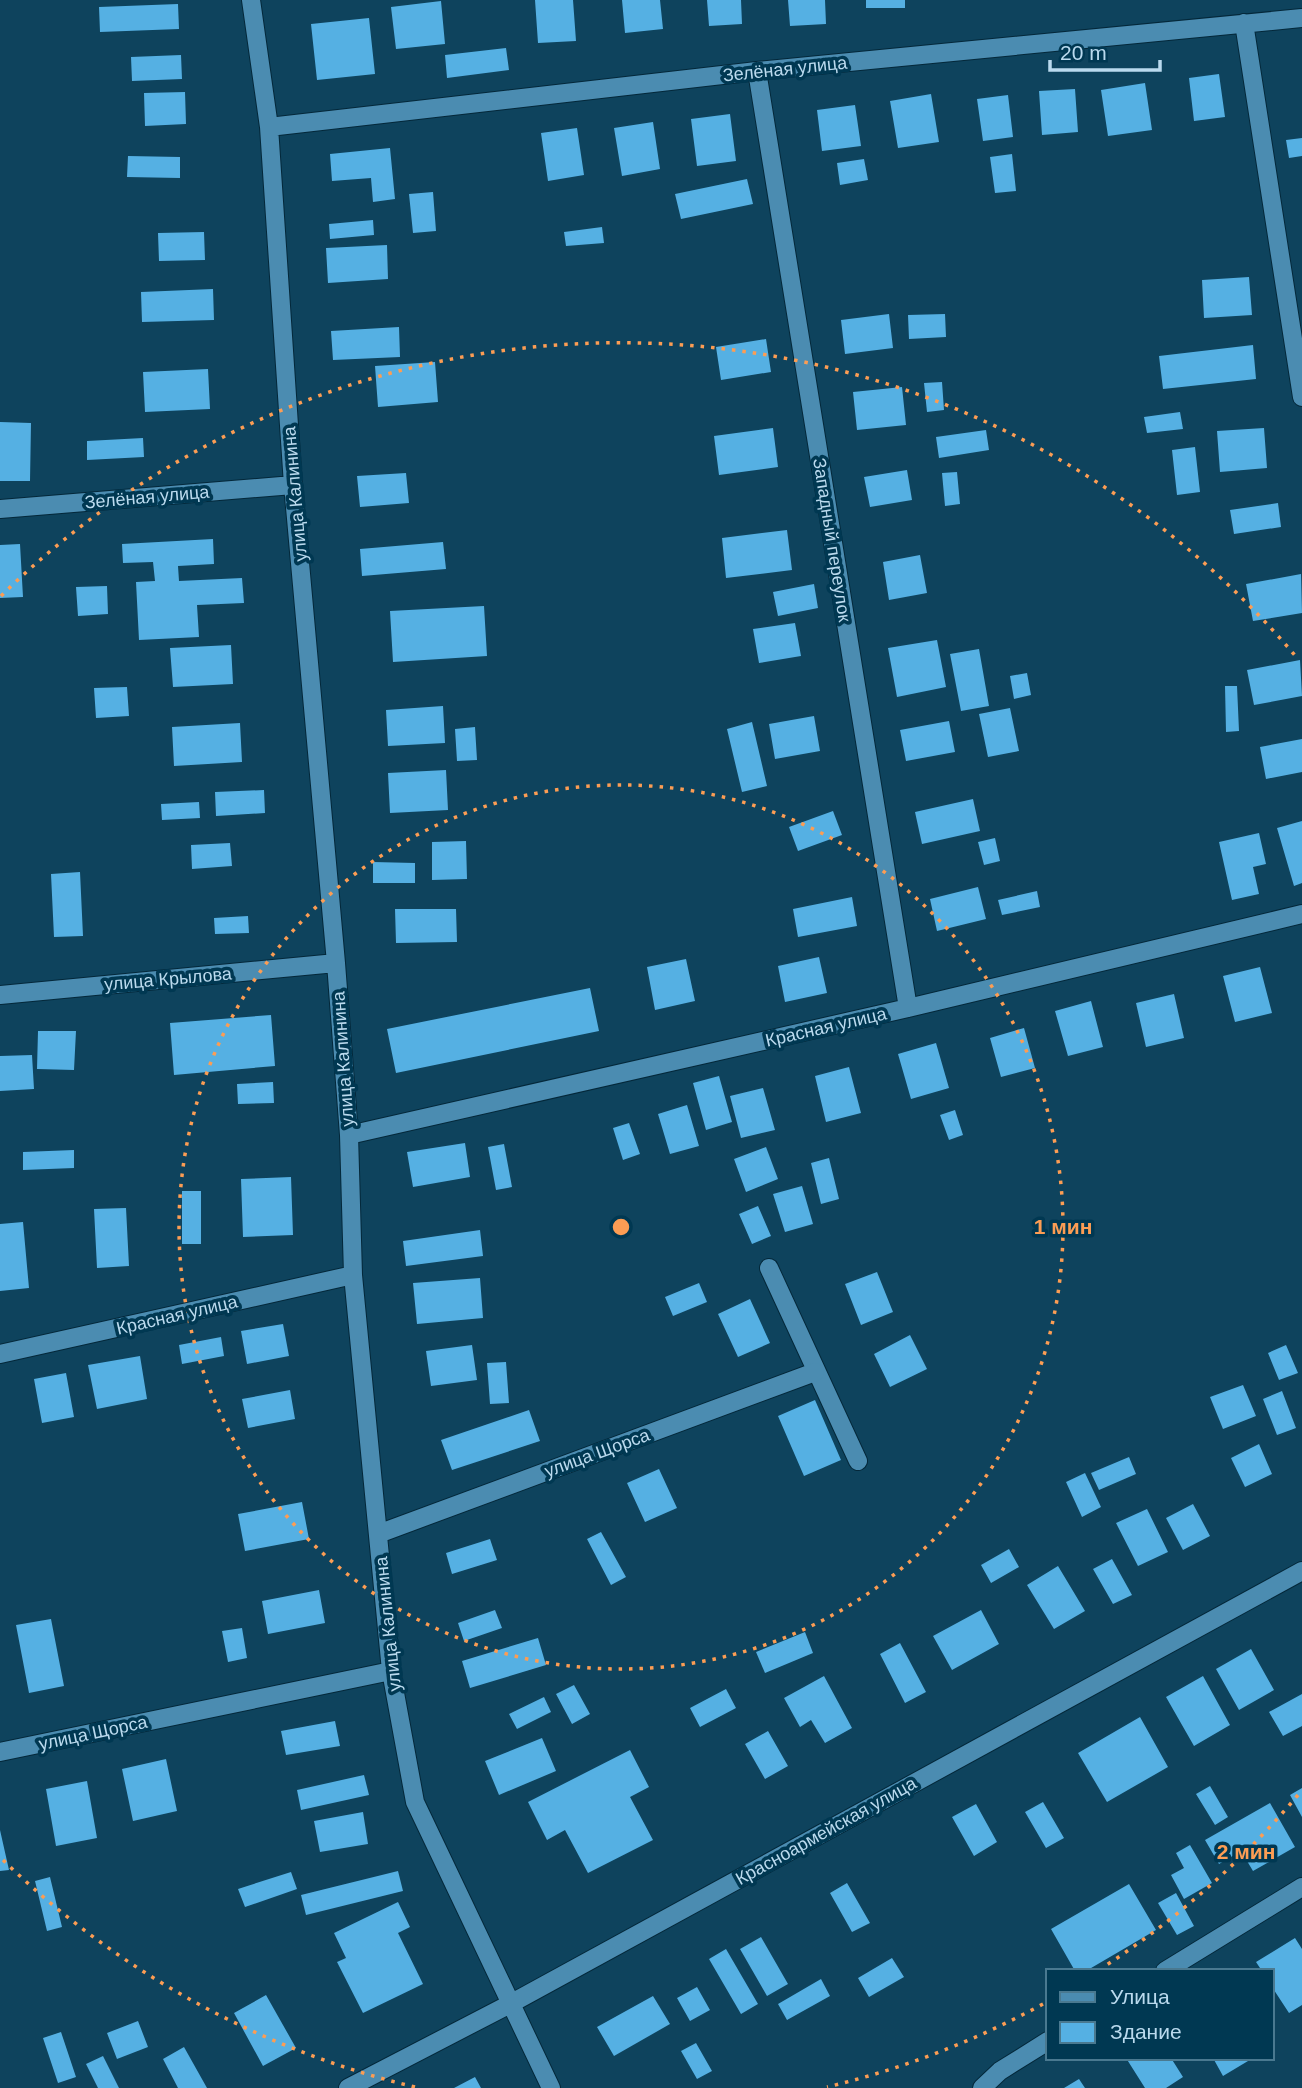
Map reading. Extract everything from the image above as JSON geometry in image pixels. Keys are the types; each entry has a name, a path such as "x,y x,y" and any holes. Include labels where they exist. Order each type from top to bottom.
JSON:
{"street":[{"name":"улица Калинина","path":"251,0 269,127 293,485 349,1135 353,1275 391,1671 415,1801 551,2088"},
{"name":"Зелёная улица","path":"269,127 757,71 1302,18"},
{"path":"1244,23 1302,397"},
{"name":"Западный переулок","path":"757,71 908,1008"},
{"name":"Зелёная улица","path":"0,509 293,485"},
{"name":"Красная улица","path":"349,1135 908,1008 1302,914"},
{"name":"улица Крылова","path":"0,995 336,963"},
{"path":"769,1268 858,1461"},
{"name":"Красная улица","path":"0,1354 353,1275"},
{"name":"улица Щорса","path":"378,1534 815,1372"},
{"name":"Красноармейская улица","path":"348,2088 510,2004 1302,1572"},
{"name":"улица Щорса","path":"0,1752 391,1671"},
{"path":"1168,1969 1302,1887"},
{"path":"982,2088 1000,2071 1046,2042"}],"building":[{"path":"535,0 573,0 576,41 538,43"},
{"path":"622,0 660,0 663,29 625,33"},
{"path":"707,0 741,0 742,24 709,26"},
{"path":"788,0 825,0 826,24 790,26"},
{"path":"866,0 905,0 905,8 866,8"},
{"path":"441,1 445,44 396,49 391,7"},
{"path":"178,4 179,29 100,32 99,7"},
{"path":"369,18 375,74 317,80 311,24"},
{"path":"506,48 509,70 447,78 445,55"},
{"path":"181,55 182,79 132,81 131,57"},
{"path":"1219,74 1225,117 1194,121 1189,78"},
{"path":"1145,83 1152,130 1108,136 1101,90"},
{"path":"1075,89 1078,132 1042,135 1039,91"},
{"path":"185,92 186,124 145,126 144,93"},
{"path":"931,94 939,142 898,148 890,101"},
{"path":"1008,95 1013,137 983,141 977,99"},
{"path":"855,105 861,146 822,151 817,110"},
{"path":"730,114 736,161 697,166 691,119"},
{"path":"653,122 660,169 622,176 614,128"},
{"path":"577,128 584,175 548,181 541,133"},
{"path":"1302,138 1302,156 1289,158 1286,140"},
{"path":"390,148 395,199 373,202 371,178 332,181 330,154"},
{"path":"1012,154 1016,191 995,193 990,157"},
{"path":"128,156 180,157 180,178 127,177"},
{"path":"864,159 868,180 840,185 837,163"},
{"path":"747,179 753,204 681,219 675,194"},
{"path":"433,192 436,231 413,233 409,194"},
{"path":"373,220 374,235 330,239 329,224"},
{"path":"602,227 604,243 566,246 564,232"},
{"path":"204,232 205,260 159,261 158,233"},
{"path":"387,245 388,279 328,283 326,248"},
{"path":"1249,277 1252,315 1204,318 1202,280"},
{"path":"213,289 214,320 142,322 141,292"},
{"path":"889,314 893,348 845,354 841,320"},
{"path":"945,314 946,337 909,339 908,315"},
{"path":"399,327 400,357 333,360 331,331"},
{"path":"766,339 771,372 721,380 716,347"},
{"path":"1253,345 1256,379 1163,389 1159,356"},
{"path":"435,362 438,402 378,407 375,366"},
{"path":"208,369 210,409 145,412 143,372"},
{"path":"942,382 944,410 927,412 924,383"},
{"path":"902,387 906,425 857,430 853,392"},
{"path":"1180,412 1183,429 1147,433 1144,417"},
{"path":"0,422 31,423 30,481 0,481"},
{"path":"773,428 778,467 719,475 714,436"},
{"path":"1264,428 1267,468 1220,472 1217,431"},
{"path":"986,430 989,450 939,458 936,437"},
{"path":"143,438 144,457 87,460 87,441"},
{"path":"1195,447 1200,492 1177,495 1172,450"},
{"path":"907,470 912,500 870,507 864,477"},
{"path":"957,472 960,504 945,506 942,473"},
{"path":"406,473 409,503 360,507 357,476"},
{"path":"1278,503 1281,527 1234,534 1230,510"},
{"path":"787,530 792,570 726,578 722,538"},
{"path":"213,539 214,564 178,566 179,581 242,578 244,603 197,605 199,637 139,640 136,582 155,581 153,562 123,563 122,544"},
{"path":"443,542 446,569 362,576 360,549"},
{"path":"20,544 23,597 0,598 0,545"},
{"path":"920,555 927,593 889,600 883,562"},
{"path":"1301,574 1302,613 1253,621 1246,584"},
{"path":"814,584 818,608 778,616 773,592"},
{"path":"107,586 108,614 78,616 76,587"},
{"path":"484,606 487,656 393,662 390,611"},
{"path":"795,623 801,656 759,663 753,629"},
{"path":"937,640 946,687 897,697 888,648"},
{"path":"231,645 233,684 173,687 170,648"},
{"path":"979,649 989,706 961,711 950,654"},
{"path":"1300,660 1302,696 1254,705 1247,670"},
{"path":"1027,673 1031,695 1014,699 1010,676"},
{"path":"1225,686 1237,686 1239,731 1226,732"},
{"path":"127,687 129,716 96,718 94,688"},
{"path":"443,706 445,743 388,746 386,710"},
{"path":"1010,708 1019,751 988,757 979,714"},
{"path":"814,716 820,751 775,759 769,724"},
{"path":"949,721 955,752 906,761 900,730"},
{"path":"752,722 767,786 742,792 727,729"},
{"path":"240,723 242,762 174,766 172,727"},
{"path":"475,727 477,760 457,761 455,729"},
{"path":"1302,739 1302,772 1266,779 1260,747"},
{"path":"446,770 448,810 390,813 388,773"},
{"path":"264,790 265,813 216,816 215,792"},
{"path":"973,799 980,831 922,844 915,812"},
{"path":"199,802 200,818 162,820 161,804"},
{"path":"833,811 842,835 798,851 789,827"},
{"path":"1302,821 1302,883 1294,886 1277,828"},
{"path":"1259,833 1266,864 1253,867 1259,894 1232,900 1219,842"},
{"path":"995,838 1000,861 984,865 978,842"},
{"path":"466,841 467,879 432,880 432,842"},
{"path":"230,843 232,866 192,869 191,845"},
{"path":"373,862 415,863 415,883 373,883"},
{"path":"80,872 83,936 54,937 51,874"},
{"path":"978,887 986,919 937,931 930,899"},
{"path":"1037,891 1040,907 1002,915 998,900"},
{"path":"852,897 857,926 798,937 793,909"},
{"path":"395,909 456,909 457,942 396,943"},
{"path":"248,916 249,933 215,934 214,918"},
{"path":"819,957 827,993 785,1002 778,966"},
{"path":"686,959 695,1001 655,1010 647,967"},
{"path":"1260,967 1272,1013 1235,1022 1223,976"},
{"path":"590,988 599,1031 396,1073 387,1029"},
{"path":"1174,994 1184,1038 1146,1047 1136,1003"},
{"path":"1091,1001 1103,1047 1068,1056 1055,1011"},
{"path":"271,1015 275,1066 174,1075 170,1023"},
{"path":"1024,1028 1035,1068 1001,1077 990,1038"},
{"path":"38,1031 76,1031 74,1070 37,1069"},
{"path":"936,1043 949,1088 911,1099 898,1054"},
{"path":"32,1055 34,1089 0,1091 0,1056"},
{"path":"849,1067 861,1113 826,1122 815,1076"},
{"path":"719,1076 732,1122 706,1130 693,1083"},
{"path":"273,1082 274,1103 238,1104 237,1084"},
{"path":"763,1088 775,1130 741,1138 730,1096"},
{"path":"687,1105 699,1146 670,1154 658,1114"},
{"path":"955,1110 963,1135 949,1140 940,1115"},
{"path":"629,1123 640,1154 623,1160 613,1128"},
{"path":"465,1143 470,1177 413,1187 407,1152"},
{"path":"504,1144 512,1187 496,1190 488,1147"},
{"path":"766,1147 778,1179 746,1192 734,1159"},
{"path":"74,1150 74,1168 23,1170 23,1152"},
{"path":"829,1158 839,1199 821,1204 811,1163"},
{"path":"291,1177 293,1235 243,1237 241,1179"},
{"path":"802,1186 813,1224 785,1232 773,1194"},
{"path":"182,1191 201,1191 201,1244 182,1244"},
{"path":"758,1206 771,1236 752,1244 739,1214"},
{"path":"126,1208 129,1266 97,1268 94,1209"},
{"path":"23,1222 29,1288 0,1291 0,1224"},
{"path":"480,1230 483,1256 406,1266 403,1241"},
{"path":"877,1272 893,1312 861,1325 845,1284"},
{"path":"480,1278 483,1318 417,1324 413,1283"},
{"path":"699,1283 707,1302 673,1316 665,1297"},
{"path":"750,1299 770,1343 738,1357 718,1314"},
{"path":"283,1324 289,1356 247,1364 241,1331"},
{"path":"910,1335 927,1369 890,1387 874,1354"},
{"path":"221,1337 224,1356 182,1364 179,1345"},
{"path":"472,1345 477,1380 431,1386 426,1351"},
{"path":"1286,1345 1298,1373 1279,1380 1268,1353"},
{"path":"140,1356 147,1399 97,1409 88,1365"},
{"path":"506,1362 509,1403 490,1404 487,1363"},
{"path":"66,1373 74,1417 42,1423 34,1379"},
{"path":"1243,1385 1256,1416 1223,1429 1210,1397"},
{"path":"290,1390 295,1419 248,1428 242,1399"},
{"path":"1282,1391 1296,1428 1277,1435 1263,1399"},
{"path":"815,1400 841,1460 804,1476 778,1416"},
{"path":"529,1410 540,1441 452,1470 441,1440"},
{"path":"1259,1444 1272,1474 1245,1487 1231,1458"},
{"path":"1129,1457 1136,1474 1099,1490 1091,1473"},
{"path":"659,1469 677,1508 645,1522 627,1483"},
{"path":"1085,1473 1101,1507 1082,1517 1066,1482"},
{"path":"302,1502 309,1539 245,1551 238,1514"},
{"path":"1193,1504 1210,1536 1183,1550 1166,1518"},
{"path":"1147,1509 1168,1552 1138,1566 1116,1523"},
{"path":"601,1532 626,1577 611,1585 587,1539"},
{"path":"490,1539 497,1560 452,1574 446,1553"},
{"path":"1009,1549 1019,1567 991,1583 981,1565"},
{"path":"1112,1559 1132,1595 1113,1604 1093,1569"},
{"path":"1058,1566 1085,1611 1054,1629 1027,1585"},
{"path":"319,1590 325,1623 268,1634 262,1601"},
{"path":"495,1610 502,1628 464,1641 458,1623"},
{"path":"981,1610 999,1644 952,1670 933,1636"},
{"path":"51,1619 64,1686 29,1693 16,1625"},
{"path":"242,1628 247,1658 228,1662 222,1631"},
{"path":"805,1632 813,1653 765,1673 756,1652"},
{"path":"538,1638 546,1665 470,1688 462,1661"},
{"path":"900,1643 926,1692 905,1703 880,1654"},
{"path":"1251,1649 1274,1690 1239,1710 1216,1669"},
{"path":"824,1676 852,1728 825,1743 811,1720 800,1727 784,1698"},
{"path":"1203,1676 1230,1725 1194,1746 1166,1697"},
{"path":"574,1685 590,1714 572,1724 556,1694"},
{"path":"726,1689 736,1708 700,1727 690,1708"},
{"path":"1302,1694 1302,1726 1283,1736 1269,1712"},
{"path":"544,1697 551,1712 517,1729 509,1714"},
{"path":"1140,1717 1168,1767 1107,1802 1078,1753"},
{"path":"335,1721 340,1746 286,1755 281,1731"},
{"path":"768,1731 788,1766 765,1779 745,1744"},
{"path":"542,1738 556,1771 499,1795 485,1761"},
{"path":"630,1750 649,1787 630,1797 653,1840 588,1873 565,1830 547,1840 528,1802"},
{"path":"166,1759 177,1811 133,1821 122,1769"},
{"path":"364,1775 369,1795 301,1810 297,1790"},
{"path":"87,1781 97,1838 56,1846 46,1789"},
{"path":"1210,1786 1228,1817 1215,1825 1196,1794"},
{"path":"1302,1788 1302,1817 1290,1795"},
{"path":"1043,1802 1064,1838 1046,1848 1025,1812"},
{"path":"1270,1803 1295,1847 1253,1871 1241,1851 1219,1864 1205,1840"},
{"path":"976,1804 997,1842 974,1856 952,1817"},
{"path":"363,1812 368,1844 320,1852 314,1821"},
{"path":"0,1830 9,1870 0,1871"},
{"path":"1190,1845 1212,1883 1184,1899 1171,1875 1184,1868 1176,1853"},
{"path":"398,1871 403,1891 306,1915 301,1895"},
{"path":"291,1872 297,1889 245,1907 238,1889"},
{"path":"50,1877 62,1927 47,1931 35,1881"},
{"path":"847,1883 870,1923 852,1932 830,1893"},
{"path":"1129,1884 1156,1930 1089,1969 1074,1969 1051,1929"},
{"path":"1176,1893 1194,1926 1177,1935 1158,1903"},
{"path":"398,1902 410,1927 398,1933 423,1984 363,2013 337,1962 346,1958 334,1933"},
{"path":"761,1937 788,1984 767,1996 740,1949"},
{"path":"1295,1938 1302,1949 1302,2005 1289,2013 1274,1990 1274,1969 1261,1969 1256,1962"},
{"path":"726,1949 758,2004 741,2014 709,1959"},
{"path":"892,1958 904,1977 869,1997 858,1978"},
{"path":"821,1979 830,1996 787,2020 778,2004"},
{"path":"697,1987 710,2010 690,2021 677,1998"},
{"path":"266,1995 296,2048 263,2066 234,2013"},
{"path":"653,1996 670,2024 614,2056 597,2027"},
{"path":"138,2021 148,2047 117,2059 107,2033"},
{"path":"61,2032 76,2077 58,2083 43,2038"},
{"path":"696,2043 712,2071 697,2079 681,2051"},
{"path":"184,2047 207,2088 178,2088 163,2059"},
{"path":"103,2056 119,2088 98,2088 86,2064"},
{"path":"1127,2060 1172,2060 1183,2077 1166,2088 1145,2088"},
{"path":"1214,2060 1250,2060 1223,2076"},
{"path":"475,2077 481,2088 454,2088"},
{"path":"1079,2079 1085,2088 1064,2088"}]}
